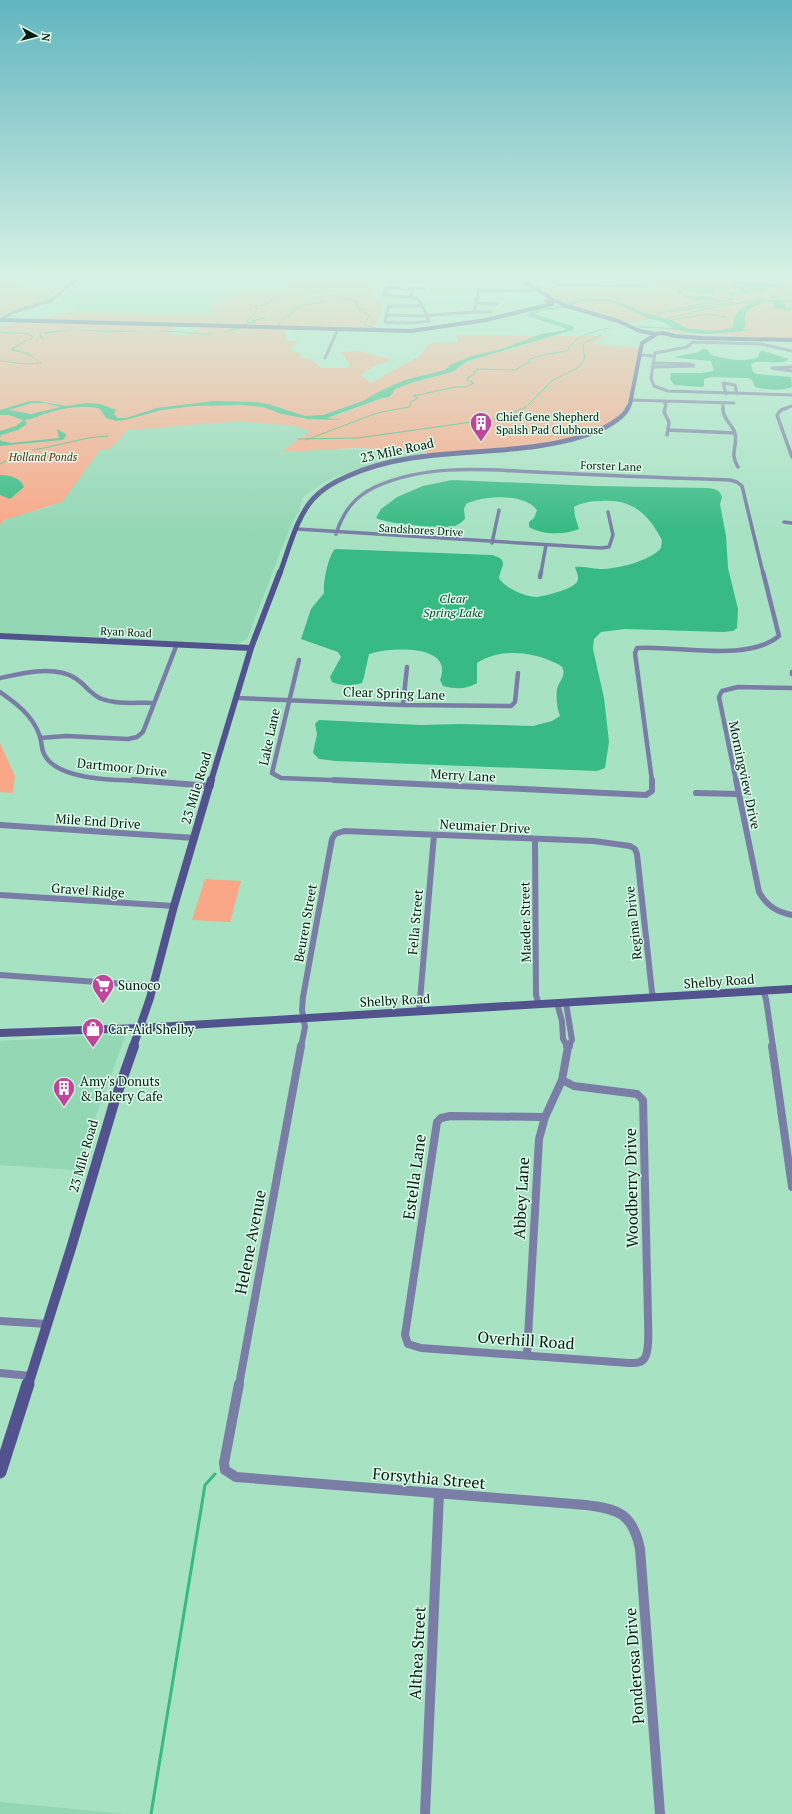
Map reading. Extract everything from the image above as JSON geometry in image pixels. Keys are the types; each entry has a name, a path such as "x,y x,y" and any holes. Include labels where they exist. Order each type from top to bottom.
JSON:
{"main road":[{"name":"23 Mile Road","path":"0,1472 72,1245 114,1103 153,986 174,906 237,700 251,648 296,531 314,497 331,486 356,474 386,464 430,456 518,448 579,437 606,427 618,420 626,412 631,399 639,364"},
{"name":"Ryan Road","path":"0,636 251,648"},
{"name":"Shelby Road","path":"0,1033 140,1028 792,989"}],"street":[{"path":"691,364 694,366 692,367 652,365 691,364"},
{"path":"652,365 651,381 653,385 659,389 672,392 792,396"},
{"path":"792,367 772,368 775,370 792,370"},
{"path":"726,394 723,383 735,385 737,394"},
{"path":"631,399 664,402 734,403"},
{"path":"664,402 666,405 664,412 669,422 667,435"},
{"path":"723,403 724,415 735,433 736,445 732,454 732,459 738,467"},
{"path":"792,406 784,408 778,413 778,417 792,456"},
{"path":"668,430 735,433"},
{"name":"Forster Lane","path":"337,533 347,509 363,494 397,480 431,472 470,470 721,479 730,480 741,484 779,636 777,640 766,646 747,650 649,647 637,648 636,650 653,786 650,793"},
{"path":"492,542 499,510"},
{"name":"Sandshores Drive","path":"296,531 598,549 609,547 612,544 608,512"},
{"path":"784,522 792,523"},
{"path":"540,577 546,545"},
{"path":"40,738 66,736 125,739 134,738 143,732 177,644"},
{"name":"Lake Lane","path":"275,776 272,773 272,769 299,660"},
{"path":"402,705 407,666"},
{"path":"0,678 30,672 67,675 74,677 88,690 104,699 118,702 154,703"},
{"name":"Clear Spring Lane","path":"237,700 262,703 288,701 402,705 512,706 514,702 518,672"},
{"name":"Morningview Drive","path":"792,688 738,687 726,689 719,695 720,709 759,892 763,900 771,908 792,915"},
{"name":"Dartmoor Drive","path":"0,692 19,705 30,715 40,738 42,751 57,767 75,774 103,778 211,786"},
{"name":"Merry Lane","path":"275,776 281,778 639,795 650,793"},
{"path":"696,792 738,794"},
{"name":"Mile End Drive","path":"0,825 195,838"},
{"name":"Neumaier Drive","path":"336,833 344,831 535,839 614,843 633,847"},
{"name":"Beuren Street","path":"303,1018 303,997 332,839 336,833"},
{"name":"Fella Street","path":"419,1012 434,835"},
{"name":"Maeder Street","path":"535,839 536,995 539,1004"},
{"name":"Regina Drive","path":"633,847 637,854 652,992 654,998"},
{"name":"Gravel Ridge","path":"0,895 174,906"},
{"path":"0,975 153,986"},
{"path":"763,991 766,999 792,1187"},
{"name":"Abbey Lane","path":"527,1355 537,1154 540,1129 562,1080 568,1047 563,1039 561,1003"},
{"name":"Helene Avenue","path":"225,1470 224,1457 303,1035 303,1018"},
{"name":"Woodberry Drive","path":"562,1080 574,1086 637,1094 643,1100 648,1318 646,1352 643,1361"},
{"name":"Estella Lane","path":"408,1344 405,1336 437,1122 441,1118 450,1116 545,1117"},
{"path":"0,1321 47,1324"},
{"name":"Overhill Road","path":"408,1344 421,1348 629,1363 643,1361"},
{"path":"0,1373 31,1376"},
{"name":"Forsythia Street","path":"225,1470 236,1477 605,1507 621,1512 629,1519"},
{"name":"Althea Street","path":"425,1814 439,1494"},
{"name":"Ponderosa Drive","path":"629,1519 637,1532 640,1549 660,1814"}],"shaded area":[{"path":"188,417 336,425 325,449 424,451 424,453 382,461 333,478 315,488 302,498 299,512 297,513 284,542 247,639 238,644 0,633 0,522 15,516 49,507 60,502 95,454 120,429"},
{"path":"126,1034 76,1170 0,1165 0,1041"},
{"path":"0,1802 126,1814 0,1814"}],"green space":[{"name":"Holland Ponds","path":"0,364 316,364 321,368 349,368 349,364 379,364 361,375 371,383 406,364 459,364 451,370 395,386 371,401 329,415 308,419 318,419 338,415 382,398 389,397 398,387 452,372 465,364 636,364 628,403 618,417 605,426 577,436 542,444 435,454 408,450 355,448 282,452 307,434 307,430 295,426 240,421 128,430 110,449 100,450 62,502 4,520 0,525"},
{"path":"0,743 15,776 13,793 0,792"},
{"path":"205,879 241,881 230,922 192,920"}],"water":[{"path":"464,364 452,372 414,382 395,389 389,397 382,398 327,418 342,420 308,419 282,414 263,407 243,405 194,406 162,410 116,421 106,418 100,409 75,407 25,420 27,424 18,430 1,435 0,438 0,431 16,426 23,420 9,415 0,415 0,410 30,401 38,401 66,406 86,403 100,404 116,410 114,414 118,418 126,418 157,408 213,401 255,402 268,404 305,416 323,415 363,401 380,391 405,380 445,370 450,365","holes":["32,403 45,403 61,407 31,414 9,410"]},
{"path":"712,364 752,364 753,372 757,374 791,377 792,387 778,390 764,389 755,387 752,380 748,378 712,377 704,379 704,386 702,387 674,385 670,379 671,373 701,373 714,371"},
{"path":"57,429 66,434 65,438 62,440 0,446 0,439 1,441 12,443 59,438"},
{"path":"0,475 18,479 24,487 10,499 0,495"},
{"name":"Clear Spring Lake","path":"452,480 595,486 707,488 720,492 722,497 720,504 726,536 728,568 738,609 737,628 733,631 723,632 625,629 601,632 594,639 593,649 604,698 609,742 605,768 597,771 336,761 319,759 313,753 317,734 315,724 319,720 420,725 461,724 533,726 552,721 560,716 557,706 557,692 564,672 558,664 533,655 514,653 494,655 485,658 477,663 477,683 464,688 456,688 443,686 440,680 442,668 438,659 418,650 391,650 369,654 362,683 347,685 332,682 330,677 341,657 338,652 301,639 311,609 324,593 326,570 332,552 335,549 492,555 503,561 499,578 502,582 516,591 532,597 537,597 558,592 574,585 578,578 575,567 600,569 616,568 649,557 661,548 662,540 645,516 631,506 612,501 591,502 574,507 579,529 560,533 540,532 529,527 529,522 534,518 537,510 531,504 514,498 503,497 493,497 466,504 464,509 465,519 455,526 439,527 415,525 376,518 381,509 397,497 423,486"}],"waterway":[{"path":"23,364 31,364"},
{"path":"309,439 377,413 409,407 411,402 418,398 413,396 456,387 466,387 474,383 467,380 467,378 475,374 474,372 478,369 515,370 527,364"},
{"path":"309,439 358,438 500,418 526,407 553,380 579,367 581,364"},
{"path":"33,450 89,438 108,436"},
{"path":"298,439 309,439"},
{"path":"0,464 24,453"},
{"path":"151,1814 205,1485 215,1474"}],"place":[{"name":"Chief Gene Shepherd Spalsh Pad Clubhouse","path":"481,442"},
{"name":"Sunoco","path":"103,1004"},
{"name":"Car-Aid Shelby","path":"93,1048"},
{"name":"Amy's Donuts & Bakery Cafe","path":"64,1108"}]}
